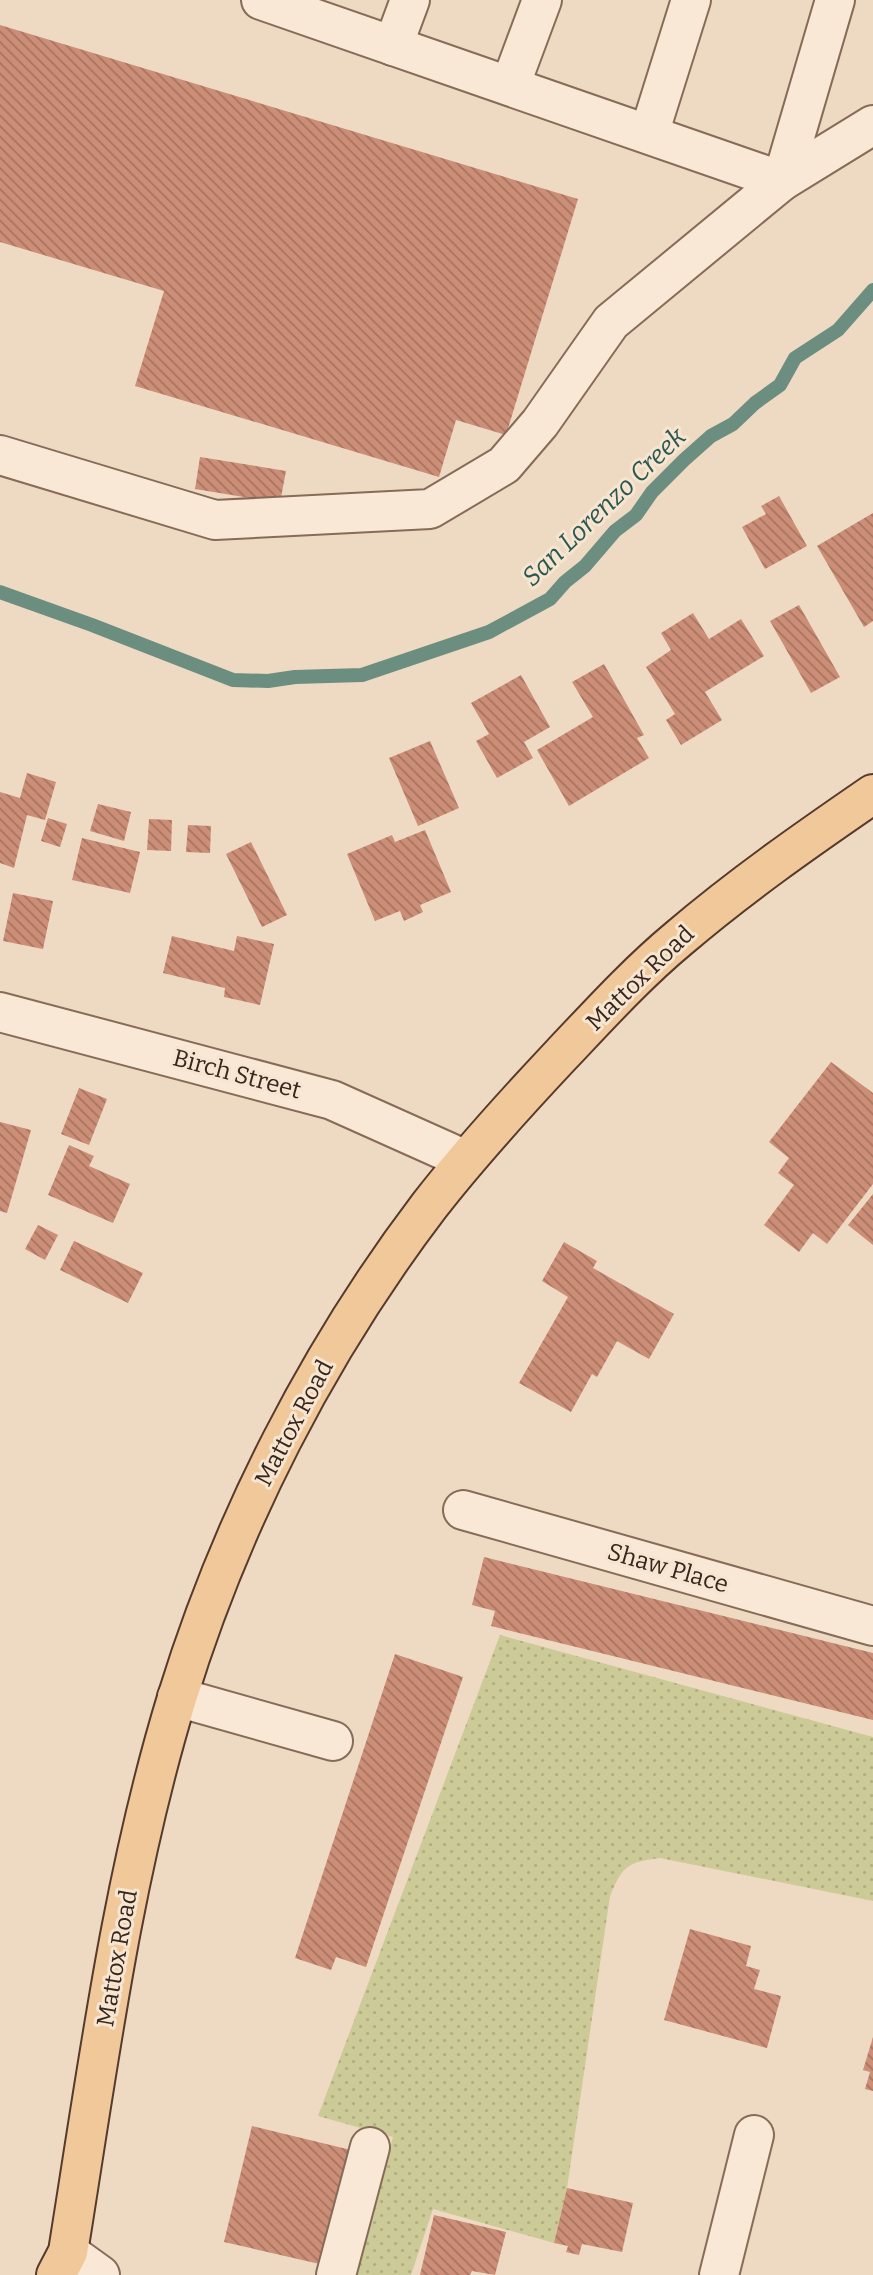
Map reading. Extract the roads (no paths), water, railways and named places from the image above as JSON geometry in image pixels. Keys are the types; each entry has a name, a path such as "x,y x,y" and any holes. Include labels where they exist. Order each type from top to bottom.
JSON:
{"main road":[{"name":"Mattox Road","path":"67,2267 126,1903 148,1804 177,1697 204,1620 240,1529 293,1421 356,1309 421,1217 466,1160 573,1042 674,942 780,858 873,794"}],"street":[{"path":"393,46 410,0"},
{"path":"510,86 542,0"},
{"path":"649,134 691,0"},
{"path":"782,181 835,0"},
{"path":"278,3 393,46 782,181"},
{"path":"0,455 215,520 430,509 504,466 540,424 611,322 782,181 873,125"},
{"name":"Birch Street","path":"0,1012 332,1100 466,1160"},
{"name":"Shaw Place","path":"463,1510 873,1626"},
{"path":"177,1697 333,1741"},
{"path":"719,2275 754,2135"},
{"path":"336,2275 370,2147"},
{"path":"67,2267 100,2275"}],"waterway":[{"name":"San Lorenzo Creek","path":"0,592 233,680 268,681 295,677 362,675 489,632 550,599 585,566 615,531 636,515 652,492 684,460 711,436 733,424 755,403 780,385 795,358 838,330 873,290"}]}
